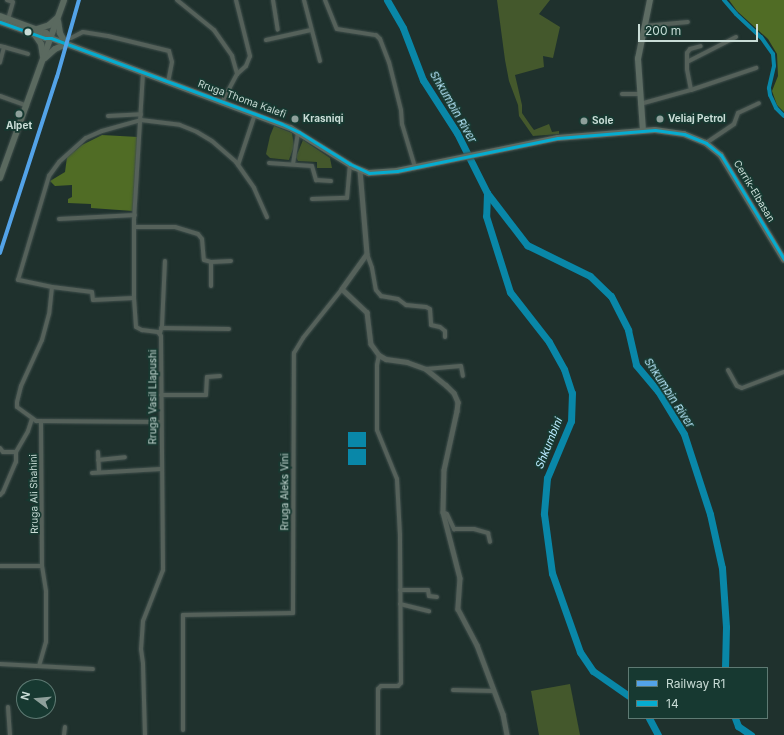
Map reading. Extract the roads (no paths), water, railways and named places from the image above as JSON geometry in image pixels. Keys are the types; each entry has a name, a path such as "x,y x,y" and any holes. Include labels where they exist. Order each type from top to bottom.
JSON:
{"main road":[{"path":"0,178 1,170 27,106 64,0"},
{"path":"642,131 638,59 650,0"},
{"name":"Rruga Thoma Kalefi","path":"0,16 8,18 36,32"},
{"path":"44,59 41,44 36,32 49,25 58,17"},
{"path":"44,59 55,49 66,44 60,33 58,17"},
{"name":"Rruga Thoma Kalefi","path":"0,22 36,32 46,33 51,38 66,44 255,114 298,132 360,170 369,173 383,173 422,165"},
{"name":"Cerrik-Elbasan","path":"422,165 558,138 642,131 674,131 706,143 721,155 782,250 784,259"}],"street":[{"path":"7,0 13,2 8,18"},
{"path":"177,0 214,30 225,43 232,56 237,74"},
{"path":"222,102 237,74 246,66 250,56 236,0"},
{"path":"273,0 278,30"},
{"path":"304,0 310,30 320,60"},
{"path":"325,0 338,29 376,35 380,39 389,62 401,110 402,124 415,167"},
{"path":"644,26 688,22"},
{"path":"266,40 310,30"},
{"path":"71,38 82,32 108,36 169,51 172,62 168,82"},
{"path":"687,62 736,37"},
{"path":"0,62 2,46 28,54"},
{"path":"691,90 687,62 689,50 702,46"},
{"path":"640,104 691,90 756,68"},
{"path":"143,73 135,215 134,298 136,326 142,330 160,331 229,328"},
{"path":"622,94 640,94"},
{"path":"0,96 27,106"},
{"path":"706,143 734,124 738,113 759,103"},
{"path":"108,116 141,114"},
{"path":"238,165 255,114"},
{"path":"134,298 95,300 92,299 92,292 52,287 18,280 49,176 72,148 86,138 102,131 141,120 180,125 197,132 220,147 238,165 254,188 267,217"},
{"path":"293,164 298,132"},
{"path":"269,163 312,166 316,180 331,181"},
{"path":"312,199 347,198 350,164"},
{"path":"360,170 367,254 372,268 376,290 381,296 398,299 406,305 426,307 430,309 431,325 440,327 445,331 445,337"},
{"path":"59,219 135,215"},
{"path":"135,227 175,228 198,234 202,239 204,260 211,262 231,261"},
{"name":"Rruga Aleks Vini","path":"183,730 183,615 293,613 294,353 303,338 342,289 367,254"},
{"name":"Rruga Vasil Llapushi","path":"145,735 143,664 141,649 142,625 146,608 163,570 160,331 165,261"},
{"path":"211,262 211,286"},
{"path":"52,287 49,314 42,340 21,386 16,402 17,407 32,419 41,421 161,422"},
{"path":"342,289 367,312 371,344 379,355 386,359 407,362 426,369 454,393 458,402 444,470 443,512 460,578 458,610 477,645 503,714 506,735"},
{"path":"378,735 378,689 381,686 398,686 401,683 400,535 397,476 377,430 377,365 379,355"},
{"path":"426,369 461,366 463,376"},
{"path":"728,370 737,386 742,388 784,372"},
{"path":"161,395 206,395 207,376 220,376"},
{"path":"0,495 3,492 16,462 16,452 26,435 32,419"},
{"name":"Rruga Ali Shahini","path":"39,666 46,642 46,591 42,566 41,421"},
{"path":"0,448 3,452 16,452"},
{"path":"98,452 99,472"},
{"path":"98,460 125,457"},
{"path":"92,472 161,469"},
{"path":"443,512 447,514 454,529 474,529 488,533 490,542"},
{"path":"0,566 42,566"},
{"path":"400,590 428,590 429,596 437,597"},
{"path":"400,604 428,611"},
{"path":"0,664 93,669"},
{"path":"453,690 494,691"},
{"path":"8,706 10,735"},
{"path":"64,735 65,727"}],"water":[{"path":"348,432 366,432 366,447 348,447"},
{"path":"348,449 366,449 366,465 348,465"}],"waterway":[{"name":"Shkumbin River","path":"387,0 403,28 423,80 457,133 487,193 527,245 590,276 611,296 628,330 636,365 658,391 684,434 710,514 722,568 726,627 725,667"},
{"path":"724,0 736,14 761,37 773,54 774,66 769,88 770,95 776,108 784,116"},
{"name":"Shkumbini","path":"487,193 486,216 510,292 549,342 564,369 572,393 571,421 547,478 544,514 552,573 580,652 593,671 628,695"},
{"name":"Shkumbini","path":"650,719 658,735"},
{"name":"Shkumbin River","path":"735,719 738,726 751,735"}],"rail line":[{"name":"R1","path":"0,253 57,77 79,0"}],"place":[{"name":"Alpet","path":"19,114"},
{"name":"Krasniqi","path":"295,119"},
{"name":"Veliaj Petrol","path":"660,119"},
{"name":"Sole","path":"584,121"}]}
